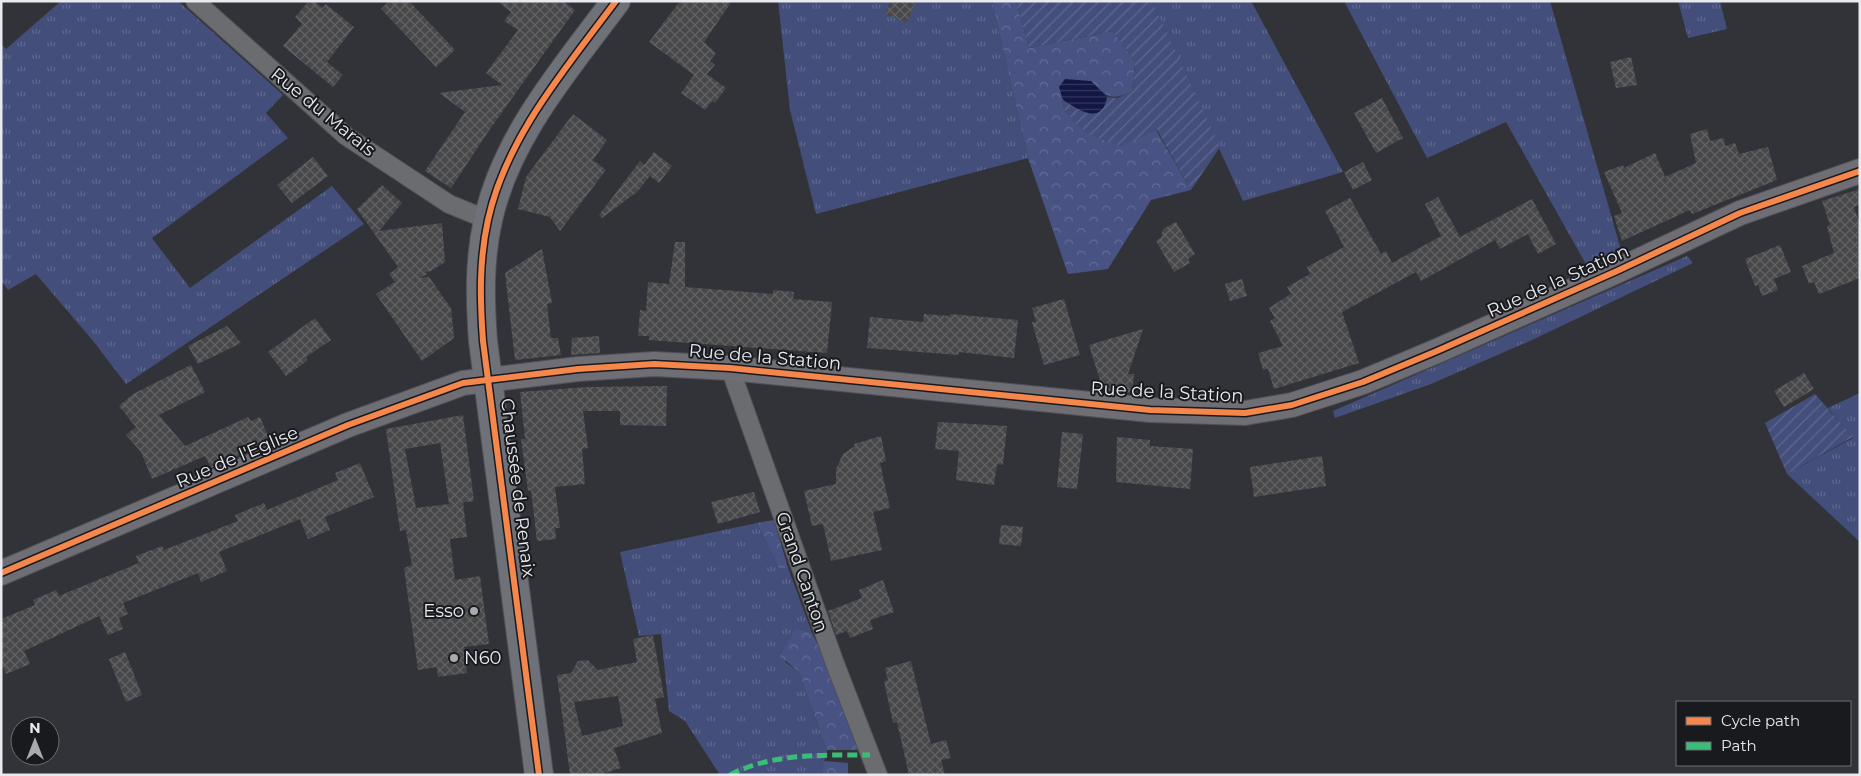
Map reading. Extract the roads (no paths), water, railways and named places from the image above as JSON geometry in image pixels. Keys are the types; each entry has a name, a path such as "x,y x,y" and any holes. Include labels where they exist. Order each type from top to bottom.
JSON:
{"main road":[{"name":"Chaussée de Renaix","path":"539,775 483,341 480,286 488,220 504,170 534,115 616,1"}],"street":[{"name":"Rue du Marais","path":"195,1 346,136 448,204 488,220"},
{"name":"Rue de la Station","path":"488,380 578,369 654,364 730,368 1150,410 1255,412 1292,405 1363,382 1438,352 1740,213 1860,171"},
{"name":"Grand Canton","path":"730,368 834,661 878,775"},
{"name":"Rue de l'Eglise","path":"1,573 392,408 463,383 488,380"}],"place":[{"name":"Esso","path":"474,611"},
{"name":"N60","path":"454,658"}]}
